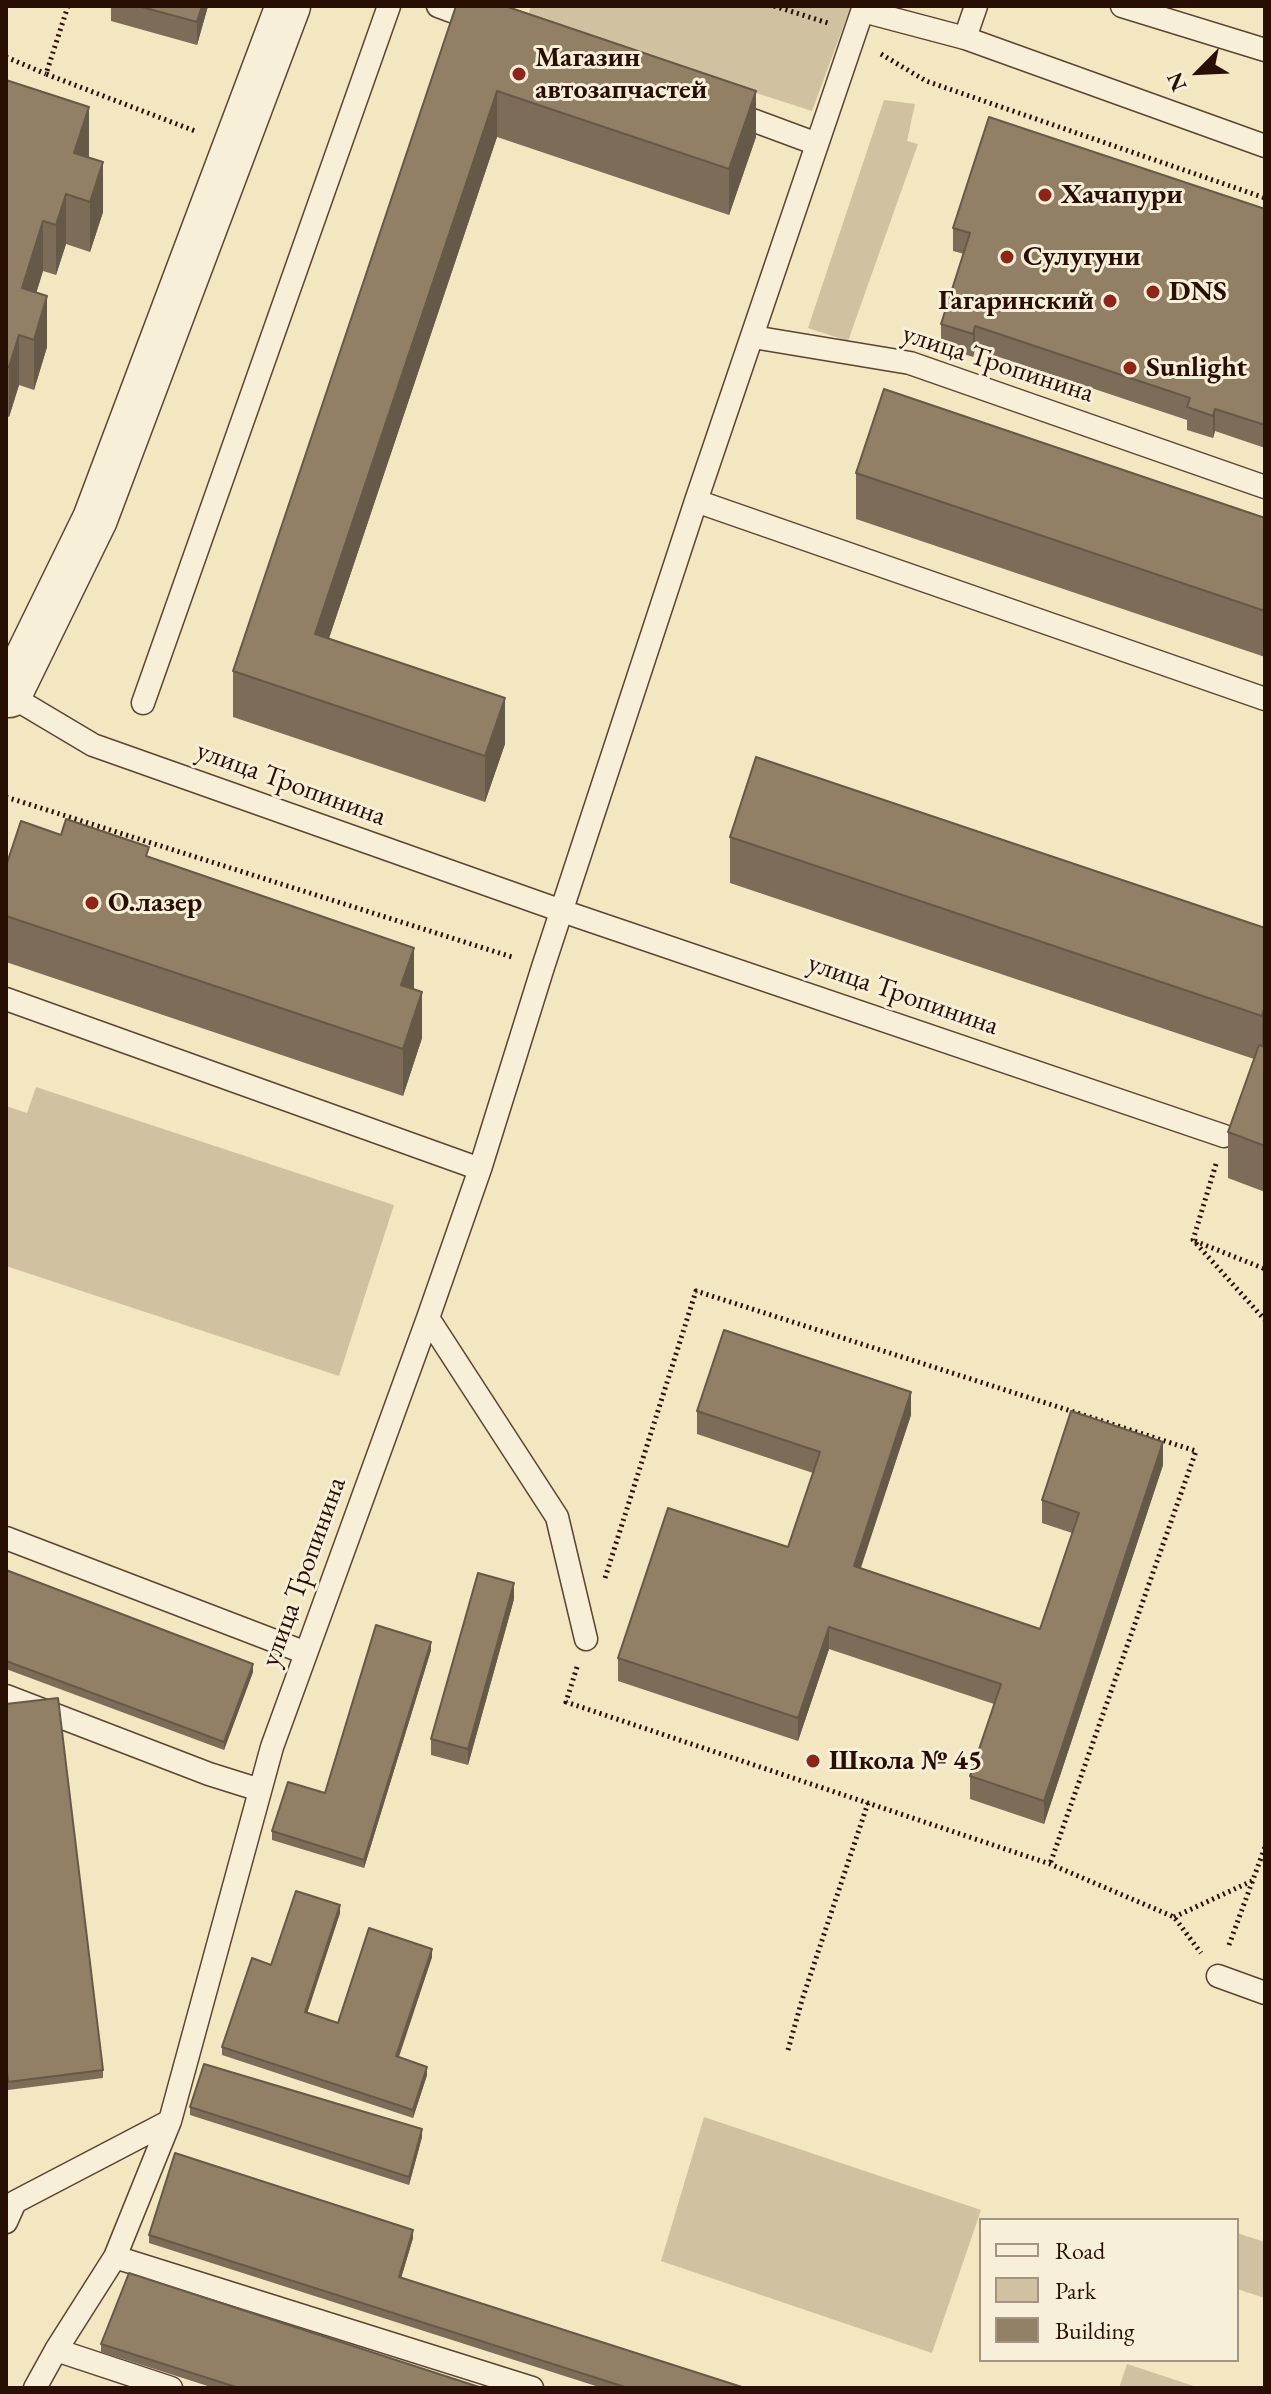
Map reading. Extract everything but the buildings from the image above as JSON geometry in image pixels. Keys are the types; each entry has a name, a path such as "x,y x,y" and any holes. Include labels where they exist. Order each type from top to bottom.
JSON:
{"street":[{"path":"7,697 95,519 288,6"}],"lane":[{"path":"143,703 389,6"},
{"path":"438,6 501,29"},
{"path":"965,38 976,6"},
{"path":"1122,6 1265,50"},
{"name":"улица Тропинина","path":"35,2388 115,2257 170,2121 272,1747 480,1169 696,501 864,8"},
{"path":"864,8 965,38 1265,146"},
{"path":"702,102 817,144"},
{"name":"улица Тропинина","path":"753,337 910,363 1265,487"},
{"path":"696,501 1265,699"},
{"name":"улица Тропинина","path":"7,697 93,745 562,911 1224,1136"},
{"path":"6,999 480,1169"},
{"path":"428,1318 557,1517 586,1639"},
{"path":"6,1538 306,1653"},
{"path":"6,1696 209,1774 260,1790"},
{"path":"1218,1976 1265,1993"},
{"path":"6,2222 15,2202 170,2121"},
{"path":"115,2257 532,2388"},
{"path":"56,2350 171,2388"}],"path":[{"path":"46,74 68,6"},
{"path":"774,6 834,25 926,81 1265,198"},
{"path":"6,57 195,131"},
{"path":"6,797 543,967"},
{"path":"1193,1240 1224,1136"},
{"path":"1193,1240 1265,1269"},
{"path":"1193,1240 1265,1320"},
{"path":"605,1578 696,1291 1196,1451 1050,1864"},
{"path":"586,1639 566,1702 1050,1864 1174,1917 1218,1976"},
{"path":"788,2050 868,1803"},
{"path":"1218,1976 1265,1847"},
{"path":"1174,1917 1253,1881"}],"green space":[{"path":"531,6 851,6 812,111 527,19"},
{"path":"884,100 915,104 907,141 918,144 848,341 808,328"},
{"path":"36,1087 394,1205 339,1376 6,1266 6,1106 27,1113"},
{"path":"704,2117 981,2210 932,2353 661,2261"},
{"path":"1239,2234 1265,2242 1265,2298 1239,2290"},
{"path":"1127,2364 1200,2388 1119,2388"}],"place":[{"name":"Магазин автозапчастей","path":"519,74"},
{"name":"Хачапури","path":"1045,195"},
{"name":"Сулугуни","path":"1007,257"},
{"name":"DNS","path":"1153,292"},
{"name":"Гагаринский","path":"1110,301"},
{"name":"Sunlight","path":"1130,368"},
{"name":"О.лазер","path":"92,903"},
{"name":"Школа № 45","path":"813,1761"}]}
